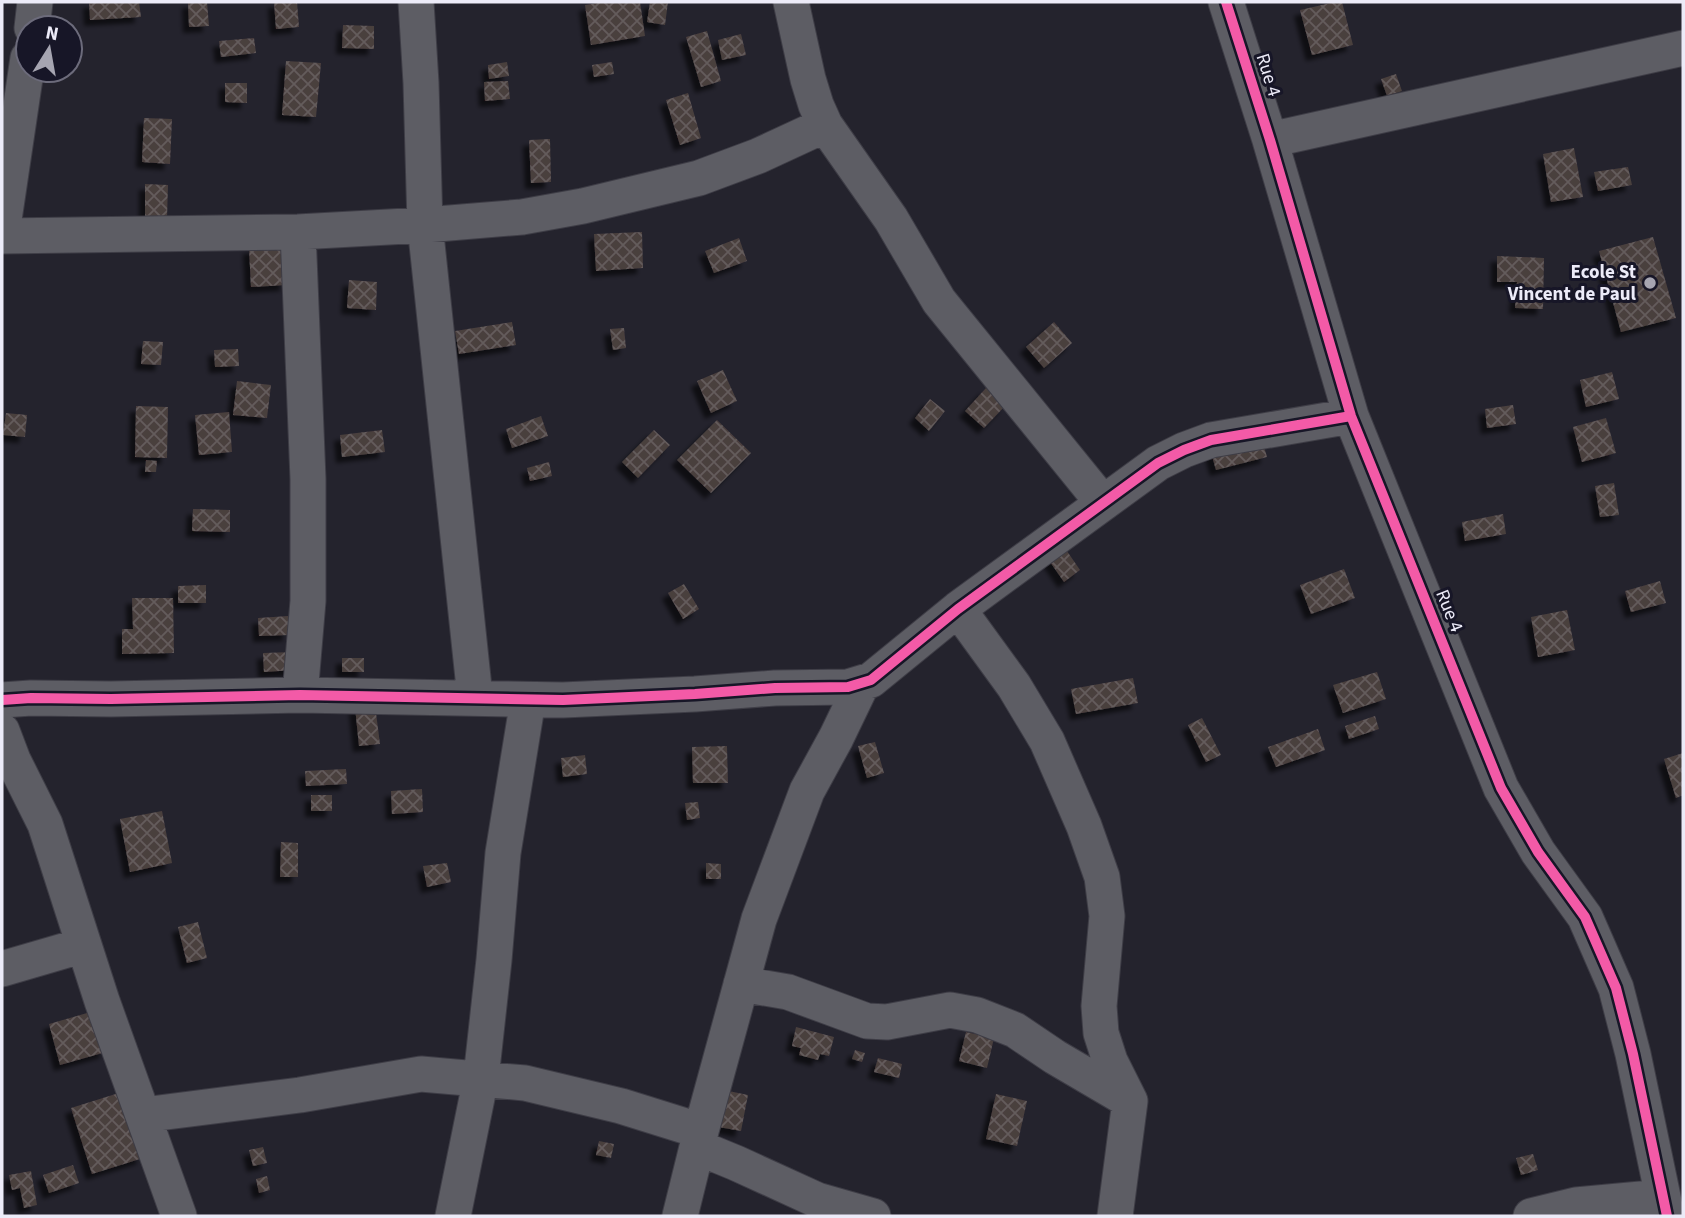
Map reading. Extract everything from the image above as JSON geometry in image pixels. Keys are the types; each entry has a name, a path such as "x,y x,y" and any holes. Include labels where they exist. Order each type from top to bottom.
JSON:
{"street":[{"path":"415,2 421,83 425,225 475,697"},
{"path":"791,2 816,105 825,125 891,219 939,301 1103,503"},
{"name":"Rue 4","path":"1226,2 1352,416 1502,788 1538,852 1585,917 1612,976 1633,1054 1665,1207"},
{"path":"1270,140 1683,48"},
{"path":"24,84 2,235 298,232 522,217 583,206 699,178 758,156 825,125"},
{"path":"298,232 309,479 308,600 300,695"},
{"path":"2,700 300,695 528,700 695,694 775,688 840,688 862,684 882,672 958,609 1158,463 1211,440 1352,416"},
{"path":"958,609 1014,686 1047,741 1084,826 1102,877 1107,916 1098,1006 1101,1033 1110,1061 1130,1101 1115,1216"},
{"path":"680,1216 759,919 807,791 862,684"},
{"path":"453,1216 481,1079 495,960 503,853 528,700"},
{"path":"2,731 13,760 45,824 102,1001 179,1216"},
{"path":"2,969 84,945"},
{"path":"741,984 788,992 867,1021 887,1022 950,1010 977,1015 1016,1030 1055,1057 1130,1101"},
{"path":"143,1115 300,1095 421,1074 524,1083 621,1106 699,1139 736,1163 817,1200 873,1216"},
{"path":"1531,1216 1576,1205 1665,1207"}],"building":[{"path":"89,2 139,2 141,17 90,20"},
{"path":"188,2 207,2 209,26 189,27"},
{"path":"274,2 297,2 299,27 276,29"},
{"path":"640,2 645,36 591,45 585,5"},
{"path":"650,2 668,2 665,25 647,22"},
{"path":"1342,2 1353,45 1312,55 1300,10"},
{"path":"343,25 374,26 374,49 342,48"},
{"path":"707,31 721,81 701,87 686,37"},
{"path":"741,34 746,55 722,60 718,40"},
{"path":"254,38 256,53 221,57 219,41"},
{"path":"286,61 321,63 316,117 282,115"},
{"path":"507,62 509,76 489,79 488,65"},
{"path":"612,62 614,74 594,77 592,65"},
{"path":"1396,74 1402,91 1387,96 1381,79"},
{"path":"508,81 510,99 485,101 484,82"},
{"path":"225,83 247,83 247,103 225,102"},
{"path":"688,93 701,138 680,145 666,100"},
{"path":"144,118 172,119 170,164 142,162"},
{"path":"550,139 551,182 531,183 529,140"},
{"path":"1574,148 1583,197 1551,202 1543,154"},
{"path":"1628,167 1632,185 1598,191 1594,172"},
{"path":"145,184 168,185 167,219 145,218"},
{"path":"642,232 643,268 596,271 594,234"},
{"path":"1653,237 1676,318 1621,332 1599,251"},
{"path":"739,238 747,261 714,273 705,251"},
{"path":"283,246 286,285 251,287 249,248"},
{"path":"1497,256 1544,258 1543,309 1515,308 1517,282 1497,282"},
{"path":"349,280 377,282 376,310 347,308"},
{"path":"512,322 516,345 459,354 455,331"},
{"path":"1054,322 1072,343 1044,368 1026,347"},
{"path":"624,328 626,348 613,350 610,329"},
{"path":"143,341 163,342 161,365 141,364"},
{"path":"238,349 239,366 215,367 214,350"},
{"path":"723,370 737,401 711,413 697,381"},
{"path":"1612,372 1619,399 1586,407 1580,380"},
{"path":"237,381 271,385 267,418 233,415"},
{"path":"986,388 1005,406 984,428 965,411"},
{"path":"930,399 945,411 929,431 915,418"},
{"path":"1513,405 1516,424 1487,428 1485,409"},
{"path":"136,406 168,407 167,458 135,457"},
{"path":"229,412 232,452 199,455 195,415"},
{"path":"6,413 27,415 25,437 3,435"},
{"path":"541,416 548,436 512,448 506,429"},
{"path":"1606,418 1616,453 1582,462 1573,427"},
{"path":"717,420 751,453 711,493 677,460"},
{"path":"382,430 385,452 342,457 340,435"},
{"path":"654,430 670,445 638,478 622,462"},
{"path":"1261,436 1267,457 1216,470 1210,449"},
{"path":"146,460 157,461 156,472 145,472"},
{"path":"549,462 552,476 530,481 527,468"},
{"path":"1614,483 1619,515 1600,517 1595,486"},
{"path":"193,509 230,510 230,532 192,531"},
{"path":"1503,514 1506,534 1465,541 1462,522"},
{"path":"1058,538 1080,570 1064,582 1041,549"},
{"path":"1344,569 1355,598 1311,614 1300,585"},
{"path":"1660,581 1666,603 1631,612 1625,591"},
{"path":"684,584 699,609 683,619 668,593"},
{"path":"206,585 206,603 178,603 178,586"},
{"path":"132,598 173,598 174,653 122,654 122,629 133,629"},
{"path":"1567,610 1575,650 1538,657 1531,617"},
{"path":"288,616 289,635 259,636 258,618"},
{"path":"293,652 294,670 264,672 263,653"},
{"path":"342,658 364,658 364,672 342,672"},
{"path":"1377,672 1386,699 1343,713 1333,685"},
{"path":"1133,678 1138,703 1076,714 1071,689"},
{"path":"375,705 380,744 359,746 355,707"},
{"path":"1375,716 1379,729 1349,739 1345,726"},
{"path":"1202,718 1221,755 1206,762 1188,725"},
{"path":"1318,729 1325,750 1276,767 1268,747"},
{"path":"875,742 884,773 867,778 858,746"},
{"path":"727,746 728,783 693,783 692,747"},
{"path":"1683,753 1683,795 1676,798 1664,759"},
{"path":"585,755 587,774 563,777 561,758"},
{"path":"346,769 347,784 306,786 305,771"},
{"path":"422,789 423,812 392,814 391,791"},
{"path":"311,795 332,795 332,811 311,811"},
{"path":"698,802 700,818 687,820 685,803"},
{"path":"162,811 172,863 130,872 120,819"},
{"path":"281,842 298,843 298,877 280,877"},
{"path":"447,863 451,882 427,887 423,866"},
{"path":"706,863 721,864 721,879 706,879"},
{"path":"198,922 207,958 187,963 178,927"},
{"path":"94,1011 106,1052 60,1065 49,1024"},
{"path":"796,1027 834,1037 829,1056 820,1054 818,1060 799,1055 801,1048 792,1046"},
{"path":"966,1032 994,1038 987,1068 959,1061"},
{"path":"855,1050 865,1053 862,1062 852,1059"},
{"path":"878,1058 902,1064 899,1078 874,1072"},
{"path":"719,1089 748,1095 741,1131 713,1126"},
{"path":"122,1092 143,1158 92,1174 71,1108"},
{"path":"996,1094 1027,1101 1017,1146 986,1139"},
{"path":"599,1141 614,1144 611,1158 596,1155"},
{"path":"263,1147 267,1163 253,1166 249,1150"},
{"path":"1533,1154 1538,1170 1521,1175 1516,1158"},
{"path":"73,1165 79,1183 49,1193 43,1175"},
{"path":"31,1171 37,1205 24,1208 20,1188 12,1190 9,1175"},
{"path":"267,1176 270,1190 259,1193 256,1179"}],"cycle path":[{"path":"1226,2 1270,140 1351,416 1501,788 1538,852 1585,917 1616,988 1633,1054 1667,1216"},
{"path":"2,700 300,695 563,700 775,688 848,687 871,680 958,609 1158,463 1211,440 1351,416"}],"place":[{"name":"Ecole St Vincent de Paul","path":"1650,283"}]}
